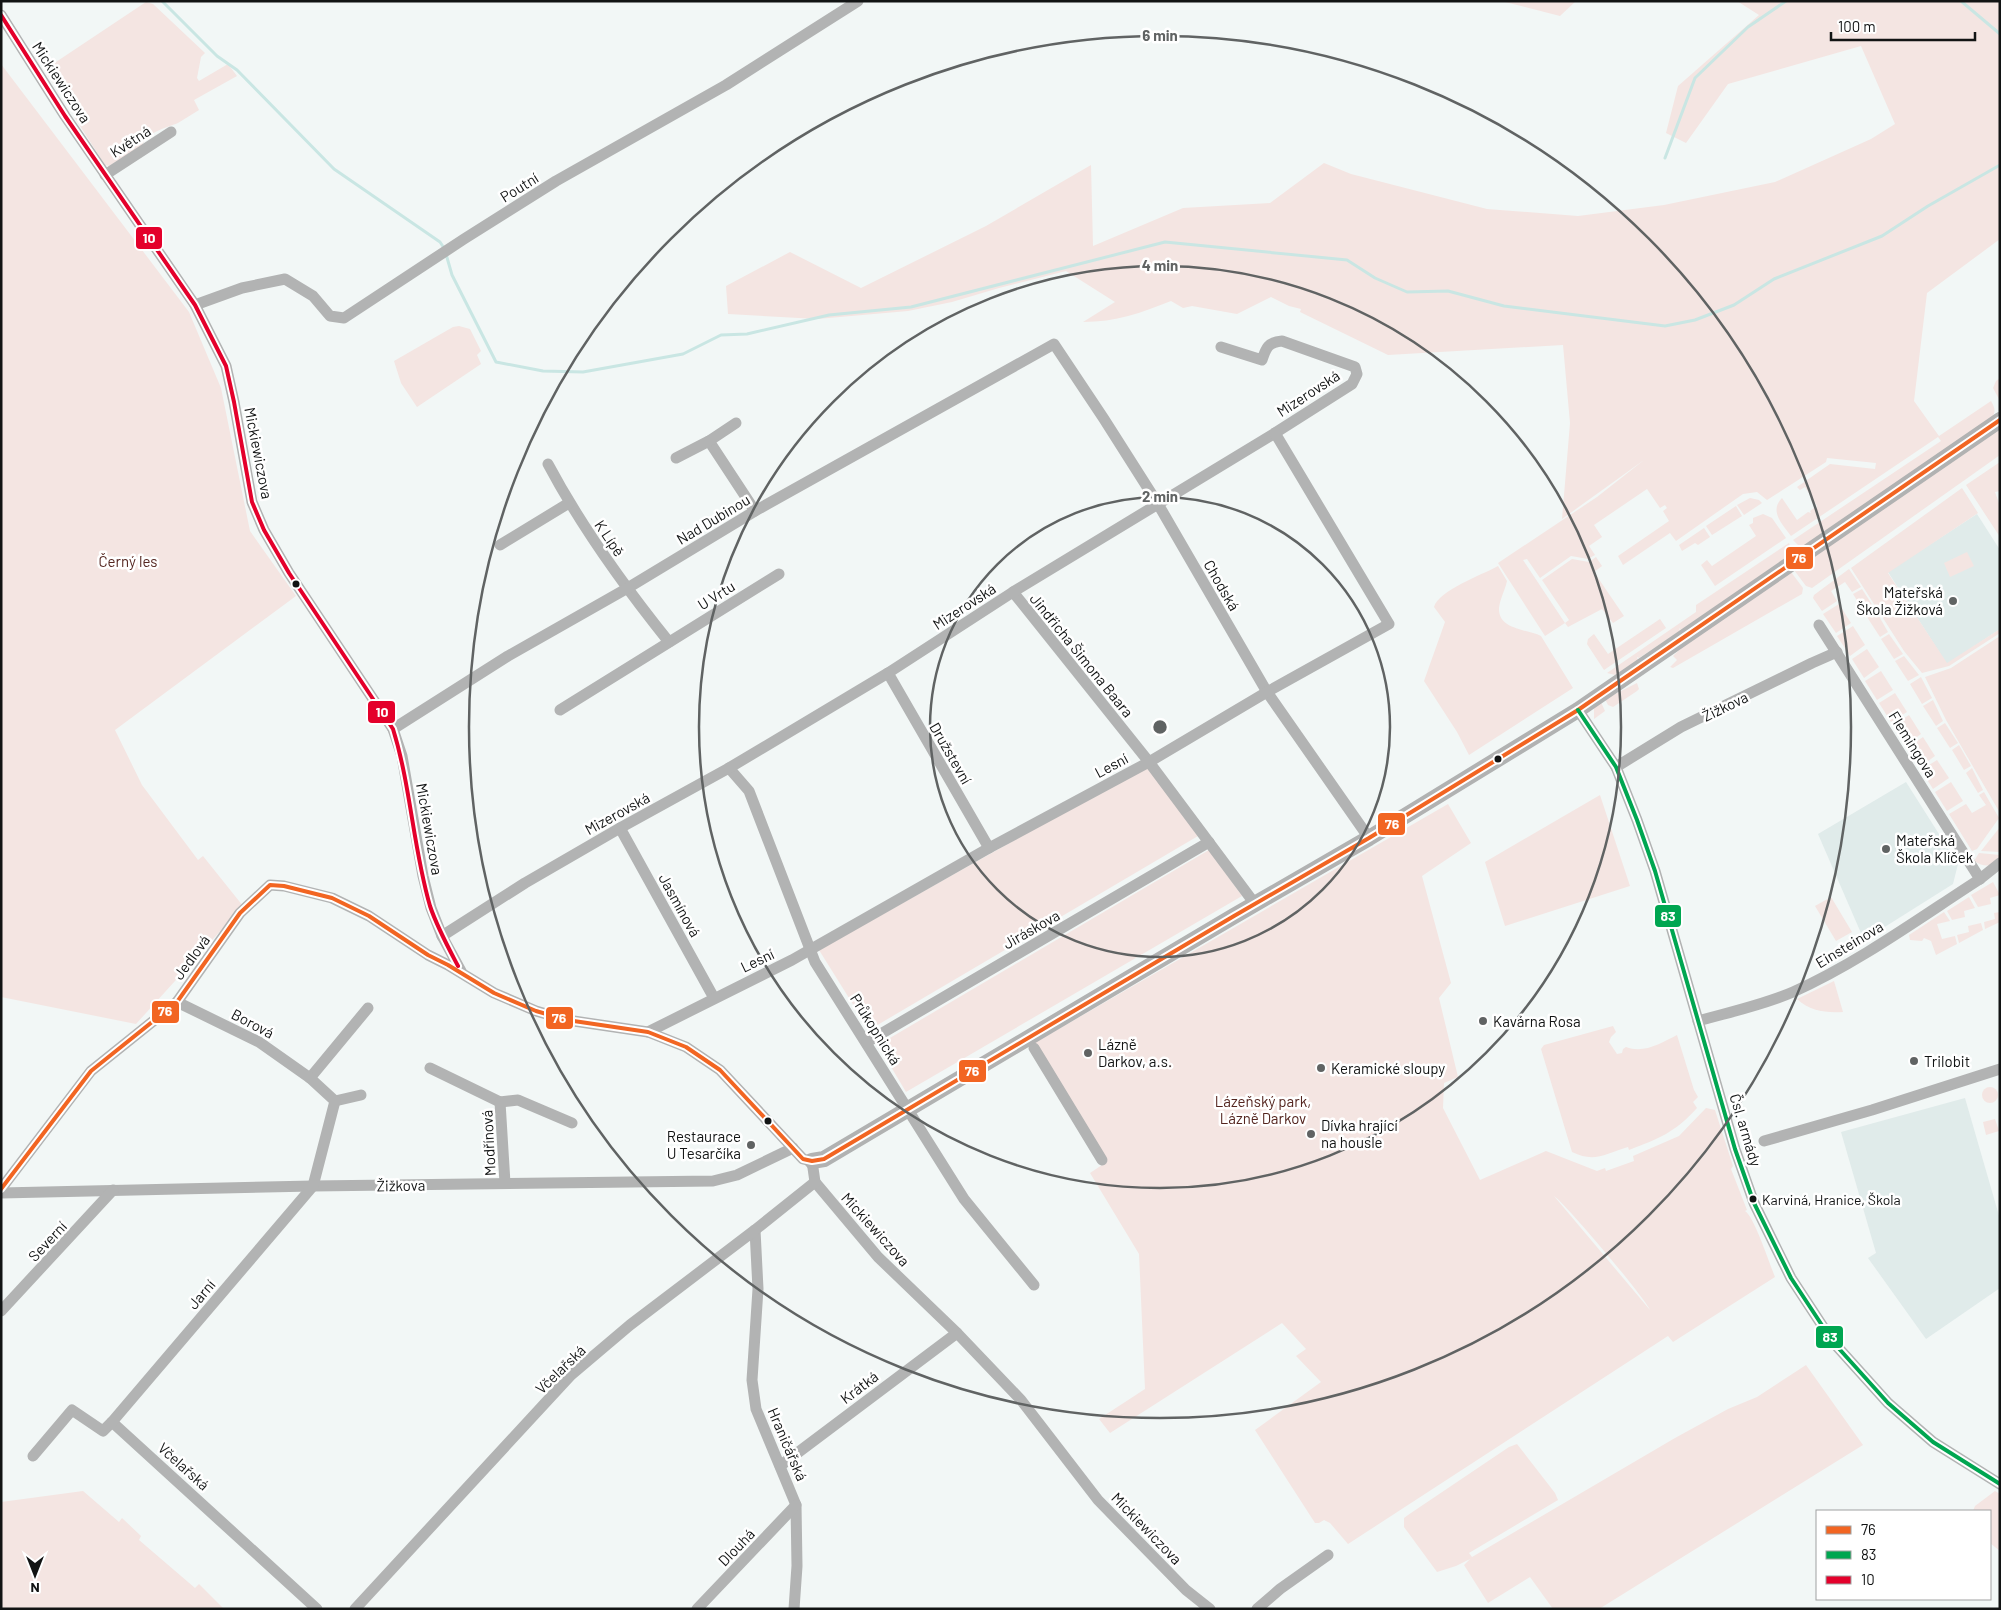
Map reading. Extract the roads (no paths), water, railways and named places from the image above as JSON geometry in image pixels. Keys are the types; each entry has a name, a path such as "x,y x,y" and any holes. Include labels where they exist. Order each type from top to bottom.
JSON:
{"street":[{"name":"Poutní","path":"195,305 242,288 285,279 313,296 330,316 344,318 464,238 556,181 726,85 858,1"},
{"name":"Mickiewiczova","path":"1,15 65,116 195,305 226,366 252,502 256,514 289,573 321,618 393,729 402,756 423,876 431,908 442,936 462,973"},
{"name":"Květná","path":"105,175 172,132"},
{"name":"Mizerovská","path":"442,936 525,883 729,768 888,673 1013,592 1352,384 1357,374 1356,367 1282,341 1273,342 1266,348 1262,360 1221,347"},
{"name":"Nad Dubinou","path":"393,729 508,656 626,589 755,511 1054,344"},
{"name":"Chodská","path":"1054,344 1158,504 1267,692 1369,838"},
{"path":"815,1182 812,1161 824,1159 1369,838 1578,710 2000,420"},
{"path":"676,458 709,441 736,423"},
{"name":"Lesní","path":"648,1032 792,960 989,848 1149,762 1267,692 1389,624 1275,433"},
{"path":"709,441 755,511"},
{"name":"K Lípě","path":"548,464 569,503 626,589"},
{"path":"500,545 569,503"},
{"name":"U Vrtu","path":"560,710 779,574"},
{"path":"626,589 669,642"},
{"name":"Jindřicha Šimona Baara","path":"1013,592 1149,762 1255,904"},
{"name":"Flemingova","path":"1819,625 1980,879"},
{"name":"Žižkova","path":"1616,767 1681,727 1837,652"},
{"name":"Družstevní","path":"888,673 989,848"},
{"name":"Čsl. armády","path":"1578,710 1616,767 1655,872 1735,1149 1754,1203 1791,1278 1833,1342 1888,1403 1933,1442 2000,1484"},
{"name":"Průkopnická","path":"729,768 750,791 809,949 964,1199 1034,1286"},
{"name":"Jasmínová","path":"620,828 714,998"},
{"name":"Jiráskova","path":"867,1042 1209,842"},
{"name":"Einsteinova","path":"1698,1021 1751,1007 1792,992 1835,972 1980,879 2000,863"},
{"name":"Jedlová","path":"1,1189 91,1071 177,1002 240,913 270,885 284,886 332,898 369,916 428,955 448,965"},
{"name":"Mickiewiczova","path":"448,965 494,993 536,1011 567,1020 648,1032 686,1047 720,1070 802,1159 812,1161"},
{"name":"Borová","path":"177,1002 259,1042 310,1078 335,1101"},
{"path":"310,1078 368,1008"},
{"path":"1034,1048 1102,1160"},
{"name":"Modřínová","path":"430,1068 500,1102 518,1100 572,1123"},
{"path":"1764,1141 1872,1110 2000,1069"},
{"path":"312,1186 335,1101 361,1095"},
{"name":"Modřínová","path":"500,1102 505,1183"},
{"name":"Žižkova","path":"1,1193 312,1186 713,1181 737,1175 793,1148"},
{"name":"Mickiewiczova","path":"815,1182 878,1257 957,1333 1021,1400 1098,1500 1186,1590 1210,1609"},
{"name":"Včelařská","path":"355,1609 571,1375 630,1324 755,1230 815,1182"},
{"name":"Jarní","path":"112,1422 312,1186"},
{"name":"Severní","path":"1,1311 113,1190"},
{"name":"Hraničářská","path":"755,1230 758,1289 752,1380 756,1409 796,1505 797,1566 794,1609"},
{"name":"Krátká","path":"780,1466 957,1333"},
{"path":"33,1456 72,1410 103,1431 112,1422"},
{"name":"Včelařská","path":"112,1422 318,1609"},
{"name":"Dlouhá","path":"697,1609 796,1505"},
{"path":"1257,1609 1280,1588 1328,1555"}],"waterway":[{"path":"162,1 217,56 237,70 334,169 440,242 444,248"},
{"path":"1665,158 1695,78 1748,27 1786,1"},
{"path":"1961,1 2000,34"},
{"path":"446,254 452,275 496,362 543,371 583,372 683,354 721,335 747,334 829,315 911,307 1165,242 1347,260 1375,278 1407,292 1448,291 1504,306 1665,326 1695,320 1734,305 1774,279 1882,236 1928,206 2000,165"}],"place":[{"name":"Mateřská Škola Žižková","path":"1953,601"},
{"name":"Mateřská Škola Klíček","path":"1886,849"},
{"name":"Kavárna Rosa","path":"1483,1021"},
{"name":"Lázně Darkov, a.s.","path":"1088,1053"},
{"name":"Trilobit","path":"1914,1061"},
{"name":"Keramické sloupy","path":"1321,1068"},
{"name":"Dívka hrající na housle","path":"1311,1134"},
{"name":"Restaurace U Tesarčíka","path":"751,1145"},
{"name":"Karviná, Hranice, Škola","path":"1753,1199"}],"park label":[{"name":"Černý les","path":"128,561"},
{"name":"Lázeňský park, Lázně Darkov","path":"1263,1110"}]}
